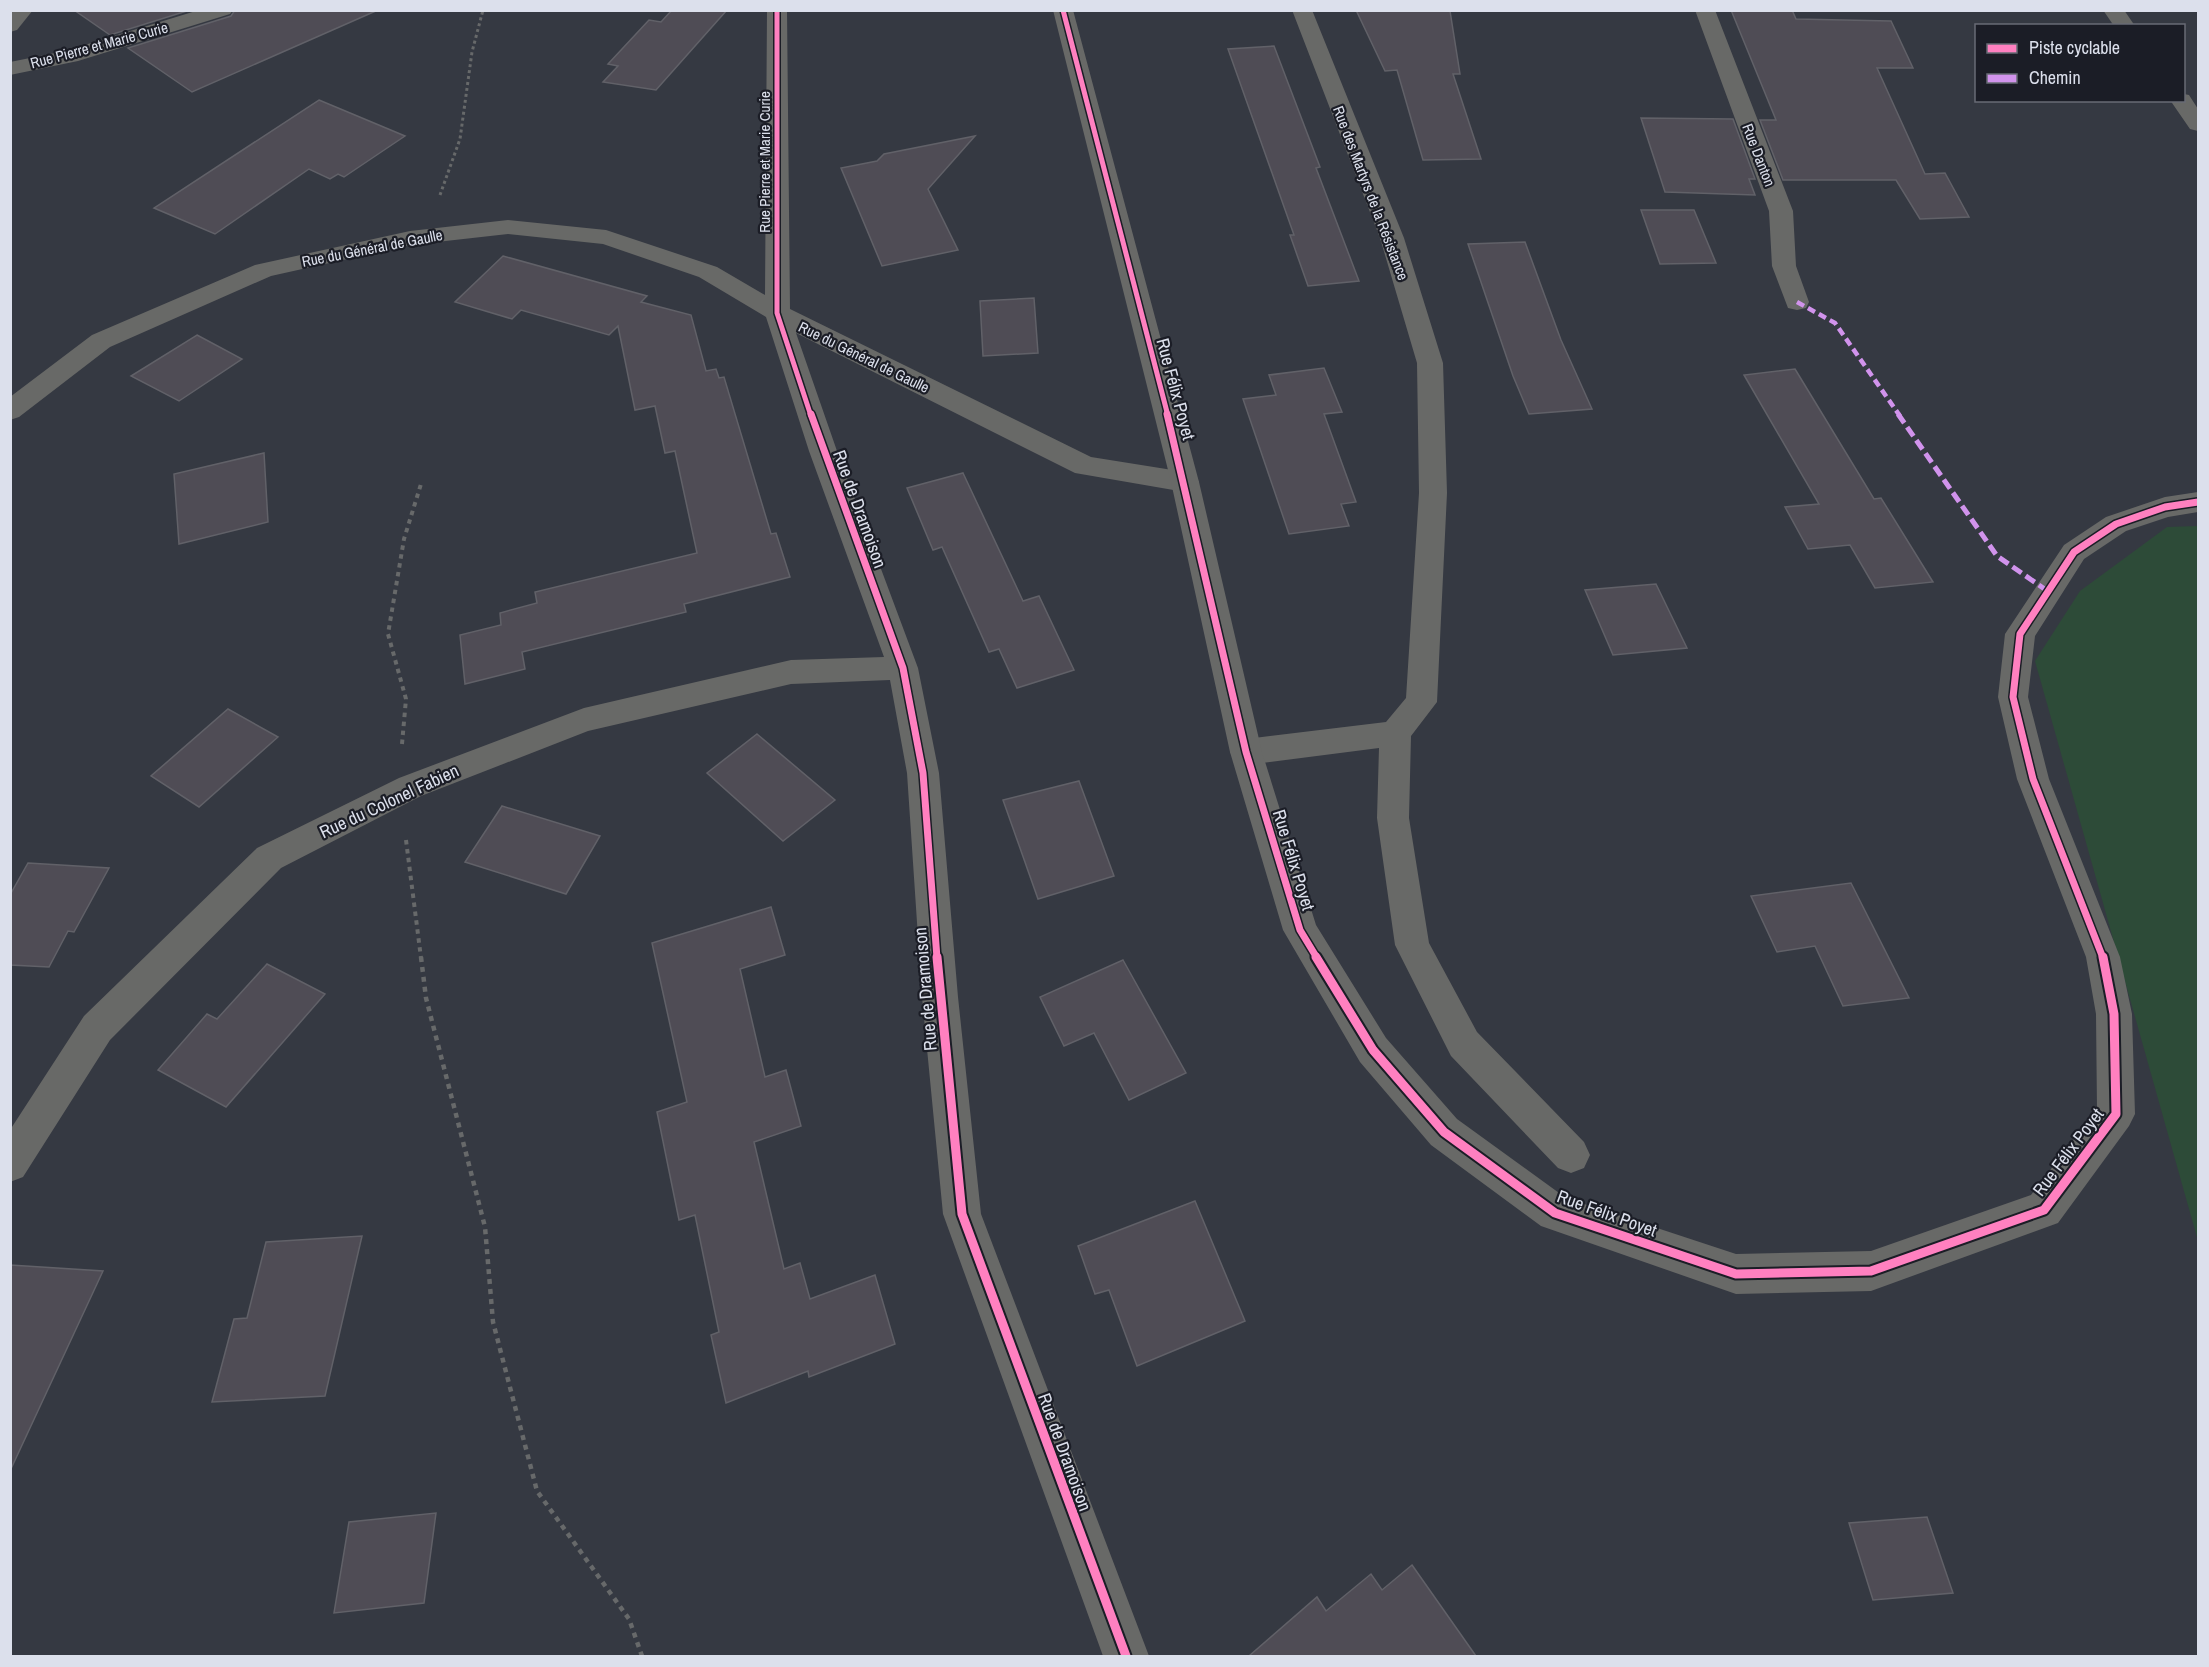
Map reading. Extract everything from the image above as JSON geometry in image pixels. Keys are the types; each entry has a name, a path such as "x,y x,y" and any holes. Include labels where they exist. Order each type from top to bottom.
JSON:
{"street":[{"path":"10,26 23,10"},
{"name":"Rue Pierre et Marie Curie","path":"10,69 70,56 223,10"},
{"name":"Rue Pierre et Marie Curie","path":"777,10 777,313"},
{"name":"Rue Félix Poyet","path":"1063,10 1185,482 1246,752 1300,930 1373,1050 1443,1132 1555,1213 1736,1274 1871,1271 2044,1210 2116,1114 2114,1014 2103,957 2033,778 2013,697 2019,634 2074,552 2116,524 2165,507 2199,502"},
{"name":"Rue des Martyrs de la Résistance","path":"1302,10 1392,238 1430,363 1432,493 1421,702 1395,733"},
{"name":"Rue Danton","path":"1706,10 1781,211 1784,266 1797,302"},
{"path":"2113,10 2124,24"},
{"path":"2182,102 2199,124"},
{"name":"Rue du Général de Gaulle","path":"10,411 101,340 253,274 275,267 419,237 508,227 606,237 708,272 777,313 1085,466 1185,482"},
{"name":"Rue de Dramoison","path":"777,313 823,451 903,668 923,773 939,997 962,1214 1126,1656"},
{"name":"Rue du Colonel Fabien","path":"10,1164 97,1028 269,858 410,787 584,720 791,672 903,668"},
{"path":"1246,752 1395,733 1393,818 1412,945 1464,1044 1571,1155"}],"path":[{"path":"419,237 453,165 464,122 467,72 475,33 483,10"},
{"path":"421,484 404,539 388,634 406,699 401,754 410,787 404,826 426,998 485,1227 493,1322 537,1491 628,1619 642,1656"}],"green space":[{"path":"2198,526 2198,1241 2035,661 2080,591 2167,527"}],"building":[{"path":"74,10 190,10 110,35"},
{"path":"235,10 378,10 192,92 128,48 231,16"},
{"path":"672,10 727,10 656,90 603,82 618,66 608,64 649,20 661,22"},
{"path":"1356,10 1450,11 1460,74 1453,74 1481,159 1423,160 1397,70 1385,71"},
{"path":"1731,10 1792,10 1796,19 1891,21 1913,68 1877,68 1925,174 1945,173 1969,217 1920,219 1896,180 1783,180 1760,120 1776,120"},
{"path":"1274,46 1320,167 1316,168 1359,281 1308,286 1290,235 1294,235 1228,49"},
{"path":"319,100 405,136 344,177 338,174 330,179 309,169 215,234 154,208"},
{"path":"1641,118 1733,119 1755,179 1749,179 1755,195 1665,192"},
{"path":"975,136 928,189 958,250 882,266 841,168 877,161 884,154"},
{"path":"1641,210 1694,210 1716,263 1660,264"},
{"path":"1525,242 1561,340 1592,409 1529,414 1513,376 1468,244"},
{"path":"503,256 647,296 641,302 691,315 706,371 716,369 719,378 724,377 771,534 776,533 790,577 684,604 686,612 522,652 525,669 465,684 460,635 501,625 500,613 537,603 535,592 697,553 675,451 665,453 655,406 635,410 618,326 609,335 521,310 512,319 455,302"},
{"path":"1034,298 1038,353 983,356 980,301"},
{"path":"197,335 242,359 179,401 131,376"},
{"path":"1324,368 1342,412 1324,414 1356,502 1341,504 1349,526 1289,534 1243,399 1276,395 1269,375"},
{"path":"1795,369 1874,499 1881,498 1933,582 1875,588 1850,545 1808,549 1785,507 1819,504 1744,375"},
{"path":"264,453 268,522 179,544 174,474"},
{"path":"963,473 1023,601 1039,596 1074,670 1017,688 999,649 989,652 942,547 933,550 907,488"},
{"path":"1656,584 1687,648 1613,655 1585,590"},
{"path":"228,709 278,737 199,807 151,776"},
{"path":"757,734 835,800 783,841 707,773"},
{"path":"1079,781 1114,876 1038,899 1003,800"},
{"path":"502,806 600,836 566,894 465,862"},
{"path":"28,863 109,868 74,932 68,931 49,967 10,965 10,895"},
{"path":"1851,883 1909,998 1843,1006 1815,946 1777,952 1751,896"},
{"path":"771,907 785,955 740,969 765,1077 786,1070 801,1126 754,1142 784,1269 800,1263 810,1299 875,1275 895,1344 809,1377 808,1371 726,1403 711,1335 719,1332 695,1215 679,1220 657,1112 687,1102 652,943"},
{"path":"1123,960 1186,1073 1129,1100 1094,1033 1064,1046 1040,997"},
{"path":"267,964 325,994 226,1107 158,1070 207,1014 217,1019"},
{"path":"1195,1201 1245,1321 1137,1366 1109,1290 1095,1294 1078,1246"},
{"path":"362,1236 325,1396 212,1402 234,1319 247,1318 266,1242"},
{"path":"10,1265 103,1271 10,1471"},
{"path":"436,1513 424,1603 334,1613 349,1522"},
{"path":"1927,1517 1953,1593 1873,1600 1849,1523"},
{"path":"1412,1565 1476,1656 1249,1656 1317,1597 1326,1611 1371,1574 1382,1590"}],"marked path":[{"path":"1797,302 1835,323 1997,556 2046,590"}],"cycle path":[{"path":"777,10 777,313 823,451 903,668 923,773 940,997 962,1214 1126,1656"},
{"path":"1063,10 1185,482 1246,752 1300,930 1373,1050 1444,1132 1555,1213 1736,1274 1871,1271 2044,1210 2116,1114 2114,1014 2103,957 2033,779 2013,697 2020,634 2074,552 2116,524 2165,507 2198,502"}]}
